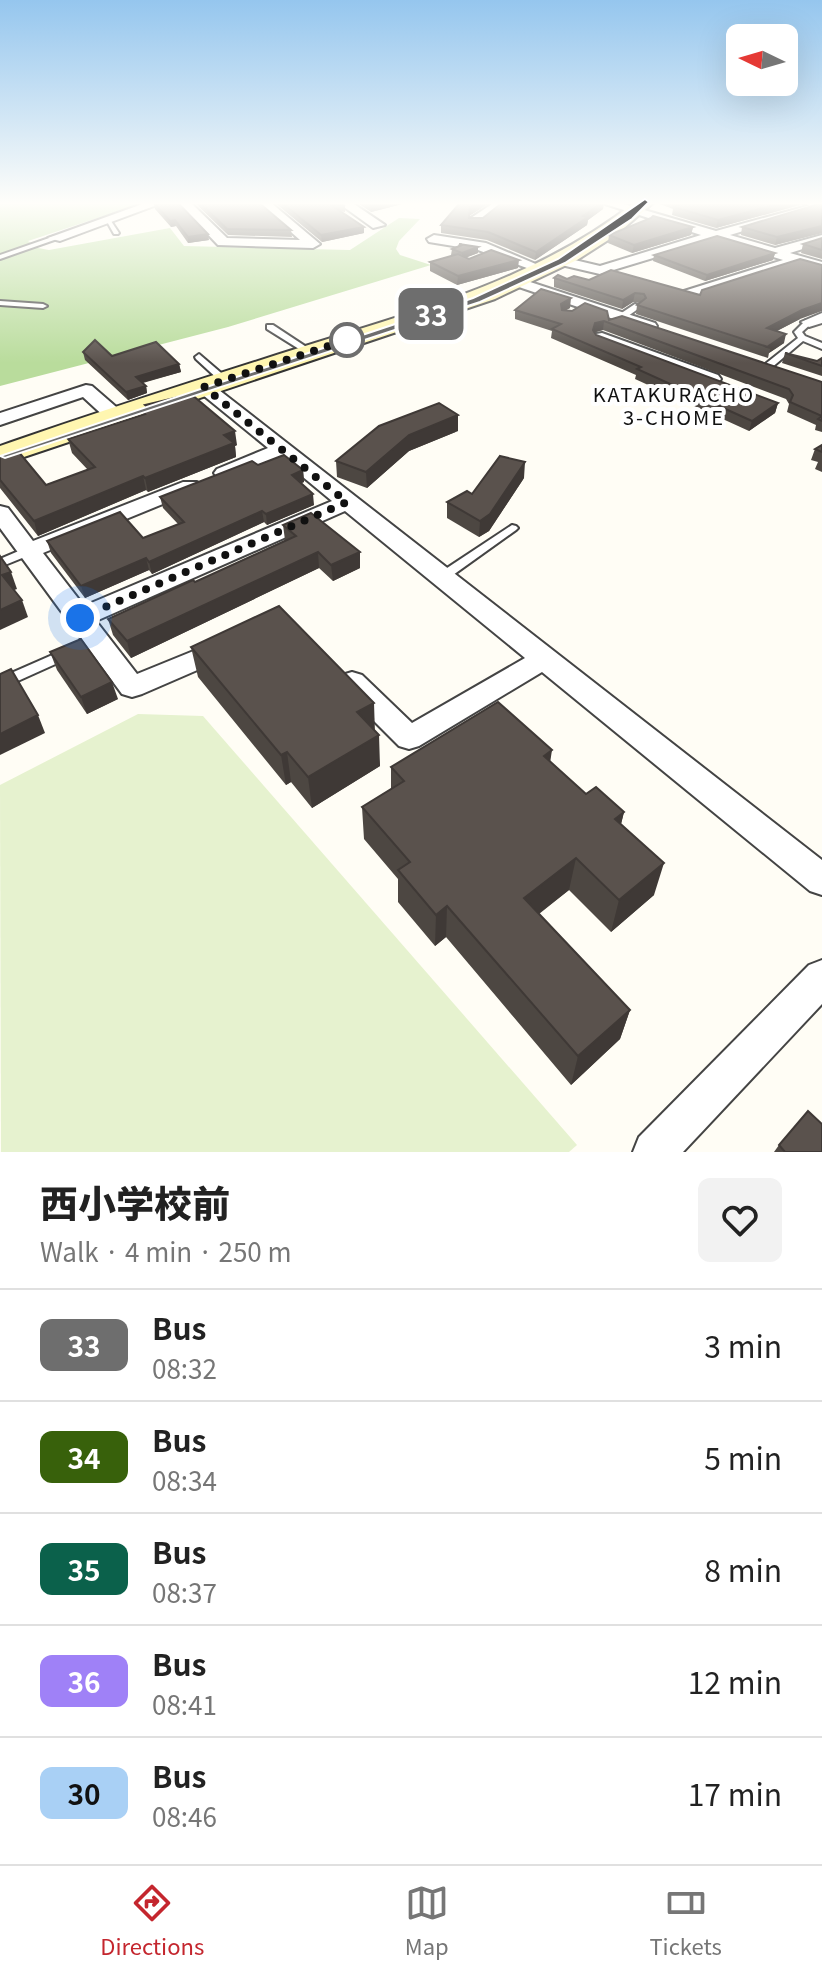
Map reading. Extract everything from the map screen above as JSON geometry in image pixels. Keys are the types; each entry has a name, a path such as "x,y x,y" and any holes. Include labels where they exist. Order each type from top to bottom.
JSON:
{"main road":[{"path":"1,453 476,300 570,256"}],"street":[{"path":"503,256 552,266 600,270 647,256"},
{"path":"783,256 822,267"},
{"path":"689,294 797,260"},
{"path":"518,282 581,308 661,359 734,388"},
{"path":"612,326 662,331"},
{"path":"661,359 680,347"},
{"path":"214,384 282,450 822,880"},
{"path":"0,419 86,390 115,416"},
{"path":"28,551 282,450"},
{"path":"80,618 347,502"},
{"path":"0,513 132,687 246,638"},
{"path":"332,662 409,738 544,659"},
{"path":"654,1152 822,978"}],"lane":[{"path":"0,303 43,306"},
{"path":"612,326 638,306"},
{"path":"816,320 798,332 802,338 822,346"},
{"path":"270,327 310,352"},
{"path":"767,367 802,338"},
{"path":"199,357 214,384"},
{"path":"442,577 512,528"},
{"path":"0,563 28,551"},
{"path":"0,684 96,640"}],"green space":[{"path":"0,256 402,256 431,265 228,327 0,386"},
{"path":"138,714 203,716 577,1145 569,1152 1,1152 0,785"}],"building":[{"path":"452,256 469,259 477,256 507,256 519,260 458,276 430,262"},
{"path":"656,256 766,256 707,275"},
{"path":"800,259 822,265 822,303 767,328 786,334 767,347 637,305 646,298 644,294 635,293 623,300 554,278 558,275 567,279 574,276 589,280 611,270 700,295 702,290"},
{"path":"541,289 571,298 561,304 562,310 572,311 585,303 607,311 609,320 622,316 822,382 822,416 790,402 793,395 789,389 604,321 595,323 593,330 596,335 778,403 752,421 637,369 641,367 552,329 561,324 515,310"},
{"path":"95,340 112,356 156,342 179,364 136,377 146,386 126,392 83,352"},
{"path":"785,353 817,361 822,358 822,366"},
{"path":"191,394 235,431 224,435 234,443 34,521 0,480 0,457 18,451 46,485 95,467 68,439 145,414 143,412 151,410 145,405"},
{"path":"439,403 458,415 409,435 366,472 336,461 379,426"},
{"path":"284,455 303,470 292,475 313,494 266,514 262,511 149,562 146,558 81,586 47,541 120,512 143,538 184,522 160,497 252,461 258,465"},
{"path":"500,456 525,462 490,514 480,521 447,502 467,491 472,494"},
{"path":"311,513 360,552 331,565 318,552 127,641 108,619 296,536 283,525"},
{"path":"0,556 11,572 2,575 22,600 0,610"},
{"path":"279,606 374,703 357,712 379,735 308,777 287,752 281,755 191,647"},
{"path":"81,639 112,682 81,697 50,652"},
{"path":"11,669 38,715 0,734 0,674"},
{"path":"498,702 552,750 544,756 586,794 596,787 624,812 615,819 664,863 619,900 576,858 524,898 630,1010 578,1056 447,906 436,915 398,870 410,862 362,807 404,781 391,767"},
{"path":"808,1111 822,1124 822,1152 785,1152 779,1145"}],"bus line":[{"name":"33","path":"0,456 224,380 476,300 571,256"}],"district":[{"name":"KATAKURACHO 3-CHOME","path":"674,404"}],"route":[{"path":"80,618 347,502 204,387 347,340"}]}
